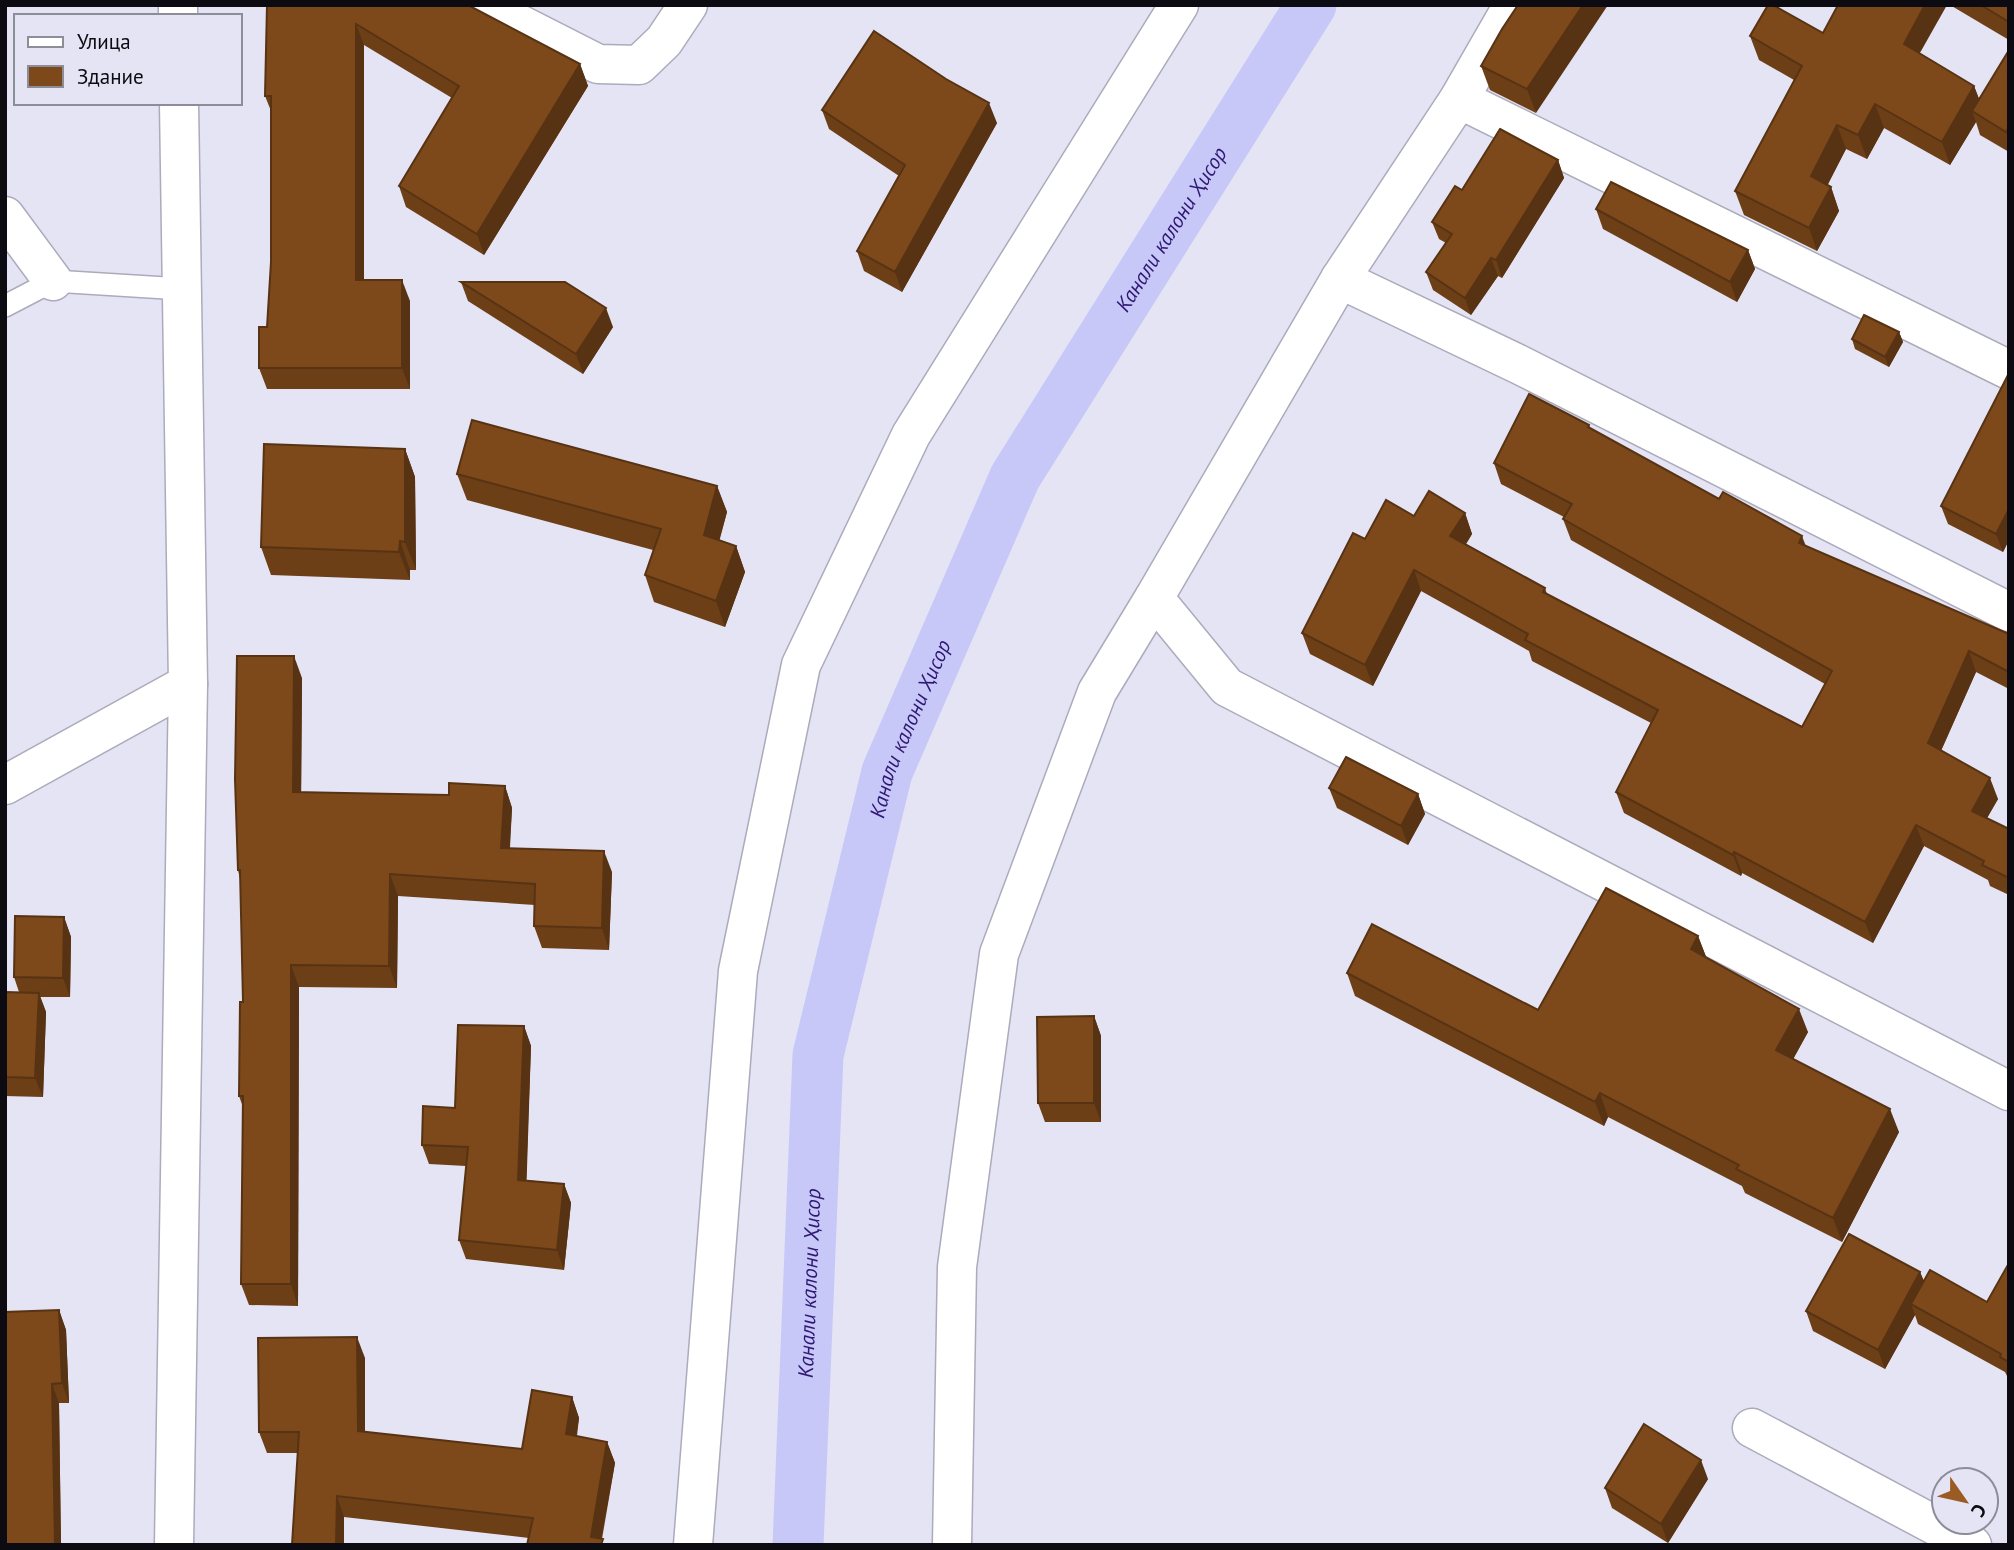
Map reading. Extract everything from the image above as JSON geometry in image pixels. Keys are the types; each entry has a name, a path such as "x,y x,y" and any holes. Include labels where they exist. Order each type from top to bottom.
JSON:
{"street":[{"path":"482,5 598,64 639,65 664,41 688,5"},
{"path":"692,1545 738,971 801,664 911,435 1179,5"},
{"path":"952,1545 957,1267 999,954 1097,692 1339,279 1459,99 1513,5"},
{"path":"1459,99 2009,370"},
{"path":"174,1545 188,684 179,105"},
{"path":"5,216 53,281"},
{"path":"1339,279 1518,364 2009,612"},
{"path":"1154,598 1227,687 2009,1091"},
{"path":"5,785 188,684"},
{"path":"1752,1428 1972,1545"}],"lane":[{"path":"5,306 53,281 182,289"}],"building":[{"path":"267,5 468,5 580,64 477,234 399,186 459,86 356,24 356,280 402,280 402,368 259,368 259,327 267,327 271,262 271,96 265,96"},
{"path":"1518,5 1583,5 1527,89 1481,66"},
{"path":"1768,5 1773,5 1823,33 1838,5 1925,5 1904,44 1974,86 1942,142 1875,104 1858,135 1837,125 1811,176 1831,187 1809,228 1735,191 1802,66 1750,36"},
{"path":"1981,5 2009,5 2009,22"},
{"path":"874,31 946,79 989,103 895,272 857,251 905,165 822,110"},
{"path":"2009,50 2009,127 2006,132 1972,111"},
{"path":"1500,129 1558,160 1496,260 1491,258 1465,298 1426,272 1452,234 1432,222 1455,186 1462,190"},
{"path":"1611,182 1748,250 1730,282 1596,209"},
{"path":"461,282 565,282 606,308 576,354"},
{"path":"1864,315 1899,332 1885,357 1852,339"},
{"path":"2009,373 2009,509 1996,534 1941,506"},
{"path":"1529,394 1719,499 1723,492 1802,536 1799,543 2009,634 2009,672 1969,651 1928,743 1990,778 1972,811 2009,829 2009,878 1982,865 1984,861 1916,825 1865,922 1734,852 1733,855 1616,792 1658,710 1525,640 1528,634 1414,570 1365,665 1302,633 1353,533 1365,539 1386,500 1414,516 1429,491 1465,513 1450,536 1545,588 1543,592 1802,727 1832,671 1563,519 1572,504 1494,463"},
{"path":"472,420 717,486 704,535 736,546 716,601 645,575 661,529 457,474"},
{"path":"264,444 405,449 405,542 400,541 399,552 261,547"},
{"path":"237,656 294,656 293,792 449,795 449,783 505,786 501,848 604,851 602,928 534,926 535,884 390,874 389,966 291,965 291,1284 241,1284 243,1096 239,1096 240,1002 243,1002 235,779"},
{"path":"1346,757 1418,794 1401,826 1329,788"},
{"path":"1606,888 1698,936 1691,949 1799,1009 1776,1050 1890,1109 1833,1218 1736,1169 1739,1165 1600,1093 1595,1102 1347,973 1372,924 1538,1010"},
{"path":"15,916 64,917 63,978 14,977"},
{"path":"5,992 39,993 35,1078 5,1077"},
{"path":"1094,1016 1094,1103 1038,1103 1037,1017"},
{"path":"458,1025 524,1026 518,1180 564,1184 557,1250 459,1240 468,1147 422,1145 423,1106 455,1108"},
{"path":"1849,1234 1920,1272 1878,1350 1806,1311"},
{"path":"2009,1263 2009,1362 2000,1357 2001,1354 1911,1304 1930,1270 1987,1302"},
{"path":"59,1310 62,1383 52,1384 55,1545 5,1545 5,1312"},
{"path":"357,1337 358,1431 522,1449 532,1390 572,1397 566,1434 607,1442 591,1537 603,1539 601,1545 527,1545 533,1518 337,1496 336,1545 292,1545 299,1432 259,1432 258,1338"},
{"path":"1644,1424 1701,1460 1661,1524 1605,1488"}],"waterway":[{"name":"Канали калони Ҳисор","path":"798,1545 818,1055 887,772 1015,477 1311,5"}]}
